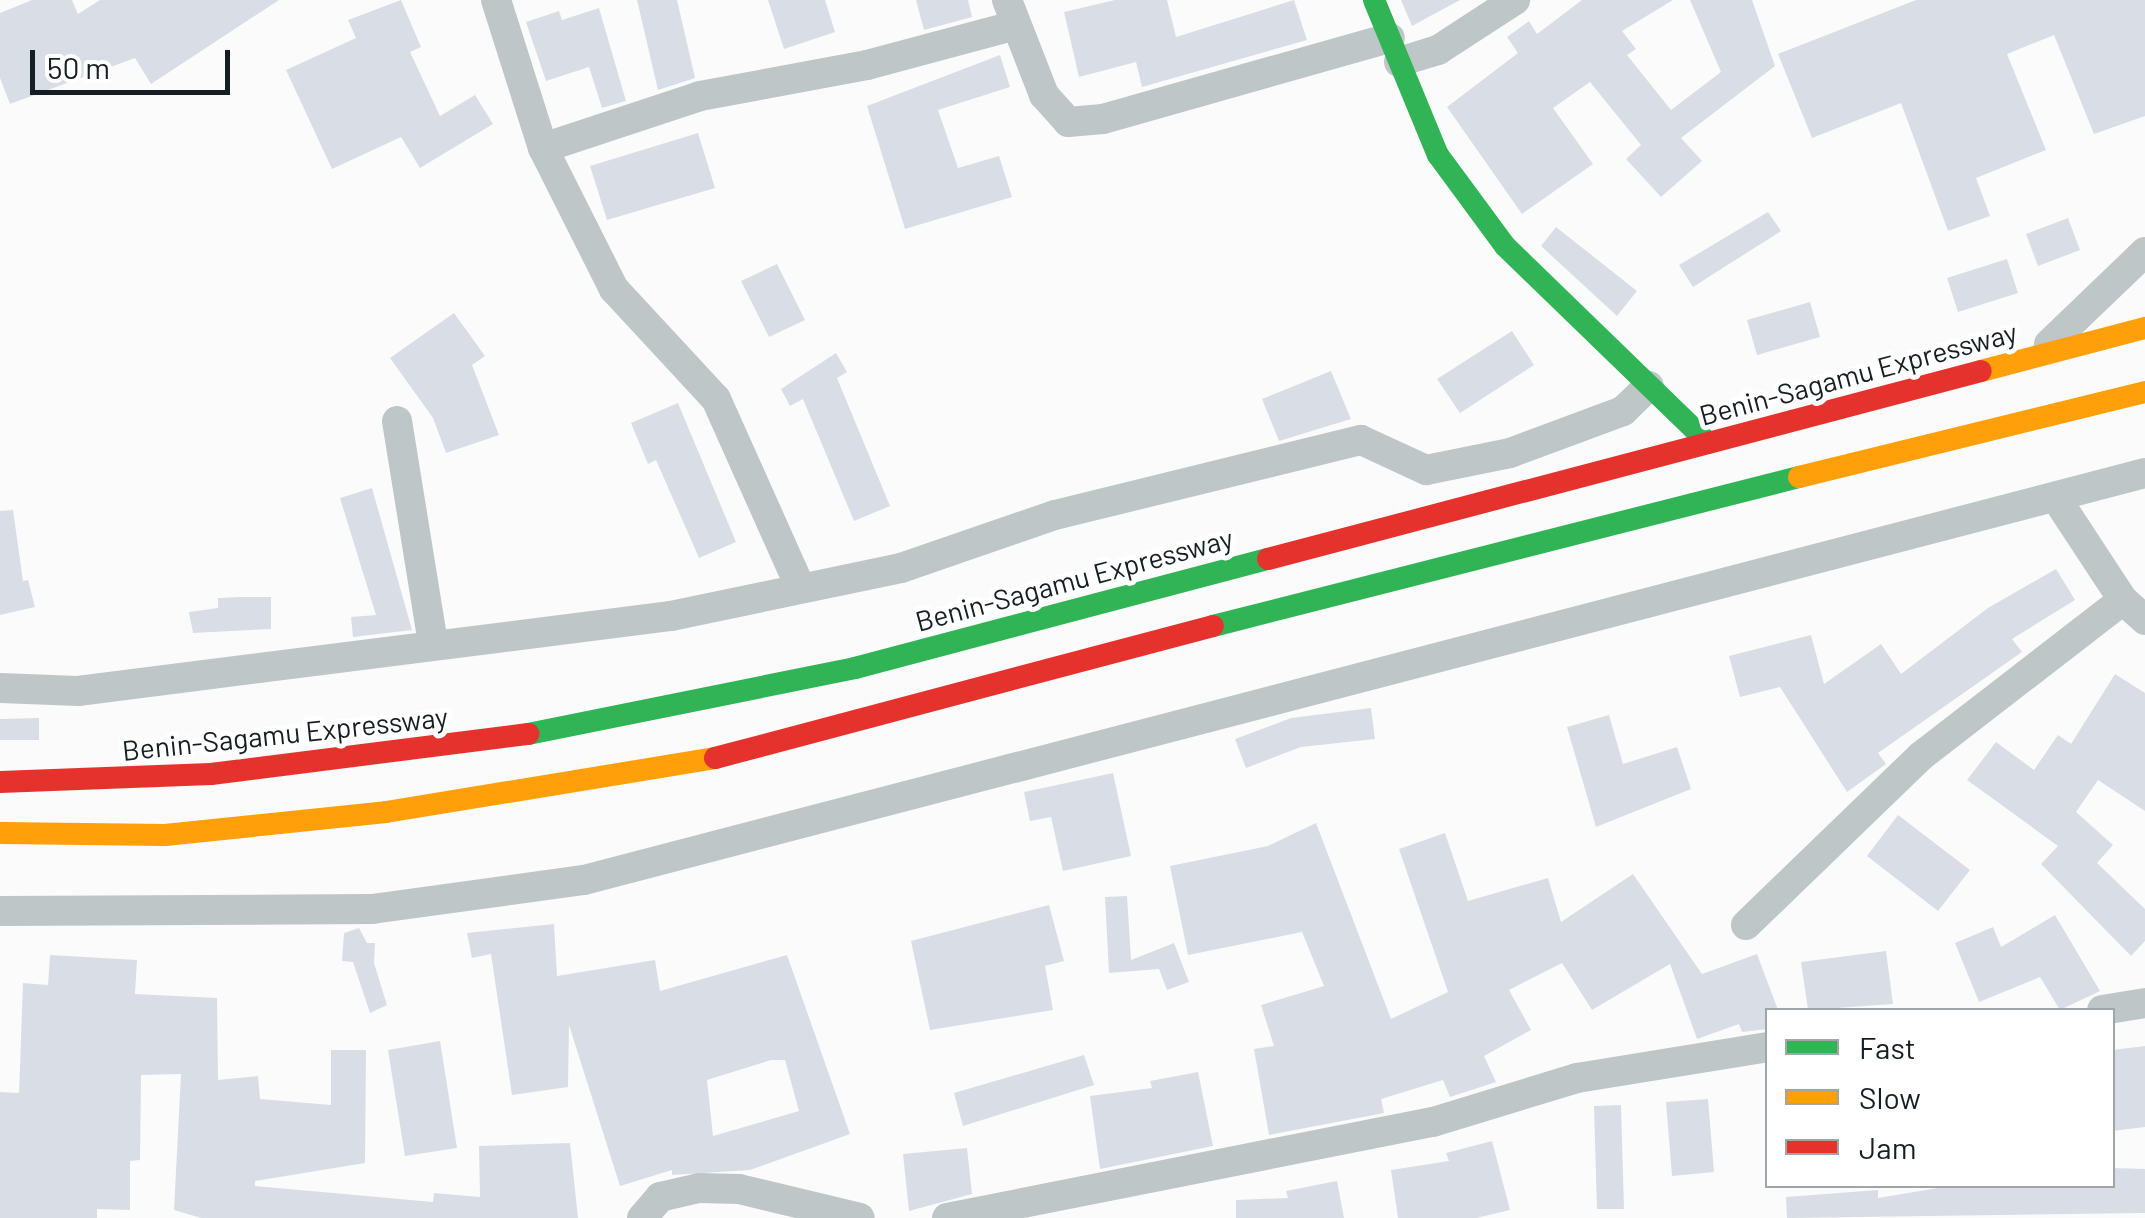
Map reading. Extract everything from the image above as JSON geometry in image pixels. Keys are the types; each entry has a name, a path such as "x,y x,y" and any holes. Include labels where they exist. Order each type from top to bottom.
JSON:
{"main road":[{"path":"1374,0 1438,155 1506,246 1708,443"},
{"name":"Benin-Sagamu Expressway","path":"0,832 184,833 386,812 692,764 1996,396 2036,356 2145,328"},
{"name":"Benin-Sagamu Expressway","path":"0,782 211,774 417,752 652,714 855,668 1708,443 1996,396 2145,392"}],"street":[{"path":"496,0 543,148 614,289 716,399 800,587"},
{"path":"543,148 700,96 867,66 1012,12 1044,95 1068,122 1103,119 1394,50 1438,50 1514,0"},
{"path":"2036,356 2145,252"},
{"path":"0,688 78,691 670,616 901,568 1054,515 1361,440 1426,470 1510,453 1623,411 1650,386"},
{"path":"397,421 433,644"},
{"path":"0,911 372,909 584,880 2058,501 2145,473"},
{"path":"1746,924 1920,756 2134,610 2058,501"},
{"path":"2114,1008 2145,1003"},
{"path":"947,1218 1433,1122 1577,1078 1765,1047"},
{"path":"642,1218 660,1197 699,1188 739,1189 860,1218"}],"building":[{"path":"32,0 72,0 78,14 100,0 279,0 151,84 135,58 10,104 0,78 0,13"},
{"path":"401,0 421,47 410,52 440,116 475,95 493,124 420,168 401,137 332,169 286,70 356,38 348,20"},
{"path":"637,0 677,0 695,78 658,90"},
{"path":"768,0 825,0 835,32 784,49"},
{"path":"916,0 968,0 972,17 924,30"},
{"path":"1115,0 1167,0 1176,37 1294,0 1307,40 1142,87 1136,62 1079,77 1064,12"},
{"path":"1401,0 1460,0 1412,26"},
{"path":"1582,0 1673,0 1622,31 1636,49 1627,55 1671,110 1721,72 1690,0 1752,0 1775,66 1681,138 1702,161 1661,197 1626,159 1641,145 1590,82 1553,108 1593,164 1522,214 1447,107 1518,53 1507,37 1529,21 1537,34"},
{"path":"1916,0 2145,0 2145,116 2094,134 2054,35 2007,54 2046,150 1976,178 1990,216 1948,231 1901,103 1812,138 1778,54"},
{"path":"599,8 626,101 602,108 589,67 546,81 526,22 559,11 562,20"},
{"path":"1000,55 1010,87 938,110 958,168 999,156 1012,197 905,229 867,106"},
{"path":"698,133 715,188 607,220 590,166"},
{"path":"1768,212 1781,231 1693,287 1679,265"},
{"path":"2068,218 2080,250 2038,266 2026,234"},
{"path":"1556,227 1637,291 1617,316 1541,246"},
{"path":"2007,259 2018,293 1958,312 1947,278"},
{"path":"777,264 805,320 769,337 741,281"},
{"path":"1810,302 1820,337 1757,355 1747,320"},
{"path":"454,313 485,356 472,365 499,435 446,453 433,418 390,358"},
{"path":"1512,331 1534,365 1460,413 1437,379"},
{"path":"836,353 847,372 837,378 890,506 854,521 803,399 790,406 781,389"},
{"path":"1331,371 1351,419 1279,441 1262,399"},
{"path":"678,403 736,542 699,558 656,460 648,464 631,423"},
{"path":"372,488 412,630 353,637 351,617 376,615 340,498"},
{"path":"13,510 23,581 28,580 35,607 0,615 0,511"},
{"path":"2056,569 2075,600 2012,639 2022,652 1878,753 1886,764 1847,792 1780,687 1740,697 1729,656 1811,635 1824,684 1881,644 1901,674 1988,608"},
{"path":"271,597 271,629 193,633 189,612 218,608 218,598"},
{"path":"2115,674 2145,693 2145,811 2098,780 2076,812 2113,845 2097,863 2145,909 2145,941 2131,956 2041,864 2058,846 1967,780 1996,742 2034,770 2058,735 2071,744"},
{"path":"1371,708 1375,739 1301,747 1246,768 1235,739 1291,718"},
{"path":"1609,715 1623,764 1677,747 1691,789 1596,827 1567,727"},
{"path":"39,718 39,740 0,740 0,719"},
{"path":"1113,773 1131,856 1063,871 1051,817 1030,821 1024,792"},
{"path":"1898,815 1970,870 1938,911 1867,856"},
{"path":"1316,823 1391,1019 1448,992 1399,849 1445,833 1468,901 1548,878 1561,922 1633,874 1702,974 1757,954 1777,1008 1765,1008 1765,1029 1742,1032 1739,1024 1697,1039 1670,964 1592,1010 1562,963 1509,990 1531,1030 1484,1056 1496,1082 1450,1097 1443,1080 1381,1099 1384,1113 1269,1135 1254,1049 1274,1046 1261,1005 1324,986 1302,932 1188,955 1170,866 1268,846"},
{"path":"1127,896 1131,960 1174,943 1189,982 1167,990 1159,969 1109,973 1105,897"},
{"path":"1049,905 1064,961 1045,966 1053,1010 930,1030 911,941"},
{"path":"2055,915 2100,991 2059,1008 2040,977 1979,1002 1955,943 1993,927 2001,947"},
{"path":"554,924 557,976 655,960 660,991 787,955 850,1134 750,1170 672,1175 672,1170 620,1186 569,1025 568,1087 512,1095 491,954 472,958 467,933","holes":["771,1060 785,1060 799,1111 713,1136 707,1080"]},
{"path":"359,928 367,943 375,943 374,963 387,1005 370,1013 353,962 342,961 344,933"},
{"path":"1886,951 1893,1004 1808,1008 1801,962"},
{"path":"50,955 137,960 135,994 217,998 218,1080 258,1076 260,1099 331,1105 331,1050 366,1050 365,1163 255,1181 255,1186 433,1202 434,1193 480,1197 479,1146 570,1143 578,1218 201,1218 174,1210 181,1074 141,1075 140,1160 130,1161 130,1210 97,1209 97,1218 0,1218 0,1092 19,1093 23,983 48,985"},
{"path":"440,1041 457,1148 405,1156 388,1050"},
{"path":"2145,1046 2145,1127 2115,1131 2115,1050"},
{"path":"1084,1055 1094,1085 963,1126 954,1093"},
{"path":"1198,1072 1213,1146 1100,1169 1090,1096 1152,1088 1150,1081"},
{"path":"1708,1099 1714,1172 1672,1176 1666,1102"},
{"path":"1621,1105 1624,1209 1597,1209 1594,1106"},
{"path":"1492,1141 1510,1210 1476,1218 1398,1218 1391,1170 1449,1161 1446,1153"},
{"path":"967,1148 972,1194 909,1211 903,1154"},
{"path":"2115,1168 2145,1169 2145,1213 1787,1218 1786,1197 1878,1190 1878,1198 1938,1188 2115,1188"},
{"path":"1337,1181 1344,1218 1236,1218 1236,1200 1288,1198 1286,1191"}],"traffic: fast":[{"path":"1374,0 1438,155 1505,246 1708,443"},
{"path":"1213,626 1799,477"},
{"path":"528,734 855,668 1268,559"}],"traffic: slow":[{"path":"1981,371 2145,328"},
{"path":"1799,477 2145,392"},
{"path":"0,833 165,835 386,812 715,758"}],"traffic: jam":[{"path":"1268,559 1981,371"},
{"path":"715,758 1213,626"},
{"path":"0,782 211,774 528,734"}]}
